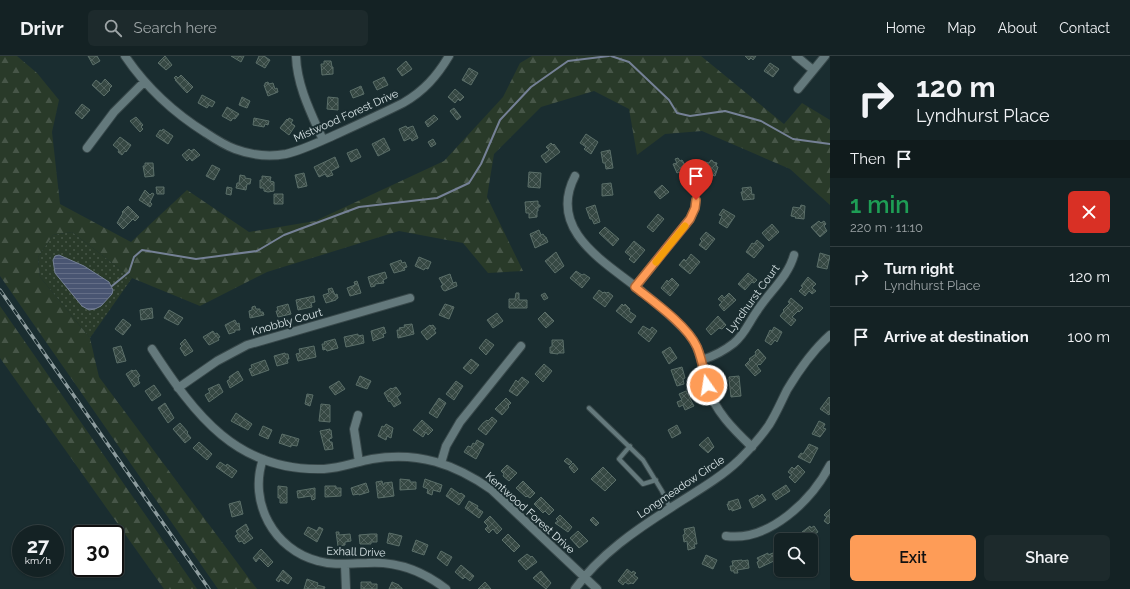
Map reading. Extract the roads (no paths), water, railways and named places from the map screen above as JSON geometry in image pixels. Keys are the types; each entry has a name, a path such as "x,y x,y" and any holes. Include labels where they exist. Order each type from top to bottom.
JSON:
{"street":[{"name":"Mistwood Forest Drive","path":"125,56 144,82 182,117 223,144 235,149 261,155 295,151 323,140 414,97 431,82 449,56"},
{"path":"296,56 298,79 323,140"},
{"path":"796,56 813,70"},
{"path":"798,89 825,56"},
{"path":"87,148 114,112 144,82"},
{"path":"575,176 571,184 567,200 569,216 580,239 595,256 685,329 695,343 702,360 707,385 717,408 724,418 752,447"},
{"path":"635,287 690,219 695,208 696,200"},
{"name":"Lyndhurst Court","path":"702,360 726,349 743,334 756,312 788,270 794,255"},
{"name":"Knobbly Court","path":"178,388 217,361 247,345 410,298"},
{"name":"Longmeadow Circle","path":"575,589 584,576 635,531 724,473 752,447 769,425 795,376 812,354 830,335"},
{"path":"441,463 446,446 460,422 521,346"},
{"name":"Kentwood Forest Drive","path":"152,349 178,388 198,413 222,436 244,451 263,459 293,467 310,469 340,467 373,459 399,457 417,458 451,466 467,473 492,490 597,589"},
{"path":"358,415 355,422 354,437 359,462"},
{"name":"Exhall Drive","path":"263,459 258,477 259,497 264,513 272,529 288,546 306,557 329,564 394,564 428,576 446,589"},
{"path":"726,536 740,537 754,534 787,516 809,496 830,465"},
{"path":"345,565 346,589"}],"lane":[{"path":"588,408 630,446 643,460 656,480 670,508"},
{"path":"630,446 619,459 643,484 656,480"}],"water":[{"path":"59,255 84,266 109,282 113,290 112,294 101,306 89,310 82,306 55,273 53,260 55,256"}],"waterway":[{"path":"112,286 129,272 134,257 142,250 196,259 257,251 284,235 359,207 437,198 469,183 481,164 500,120 531,87 568,61 609,56"},
{"path":"611,56 629,62 669,100 677,113 690,116 725,111 761,121 793,139 830,144"}],"railway":[{"path":"0,290 209,589"}]}
